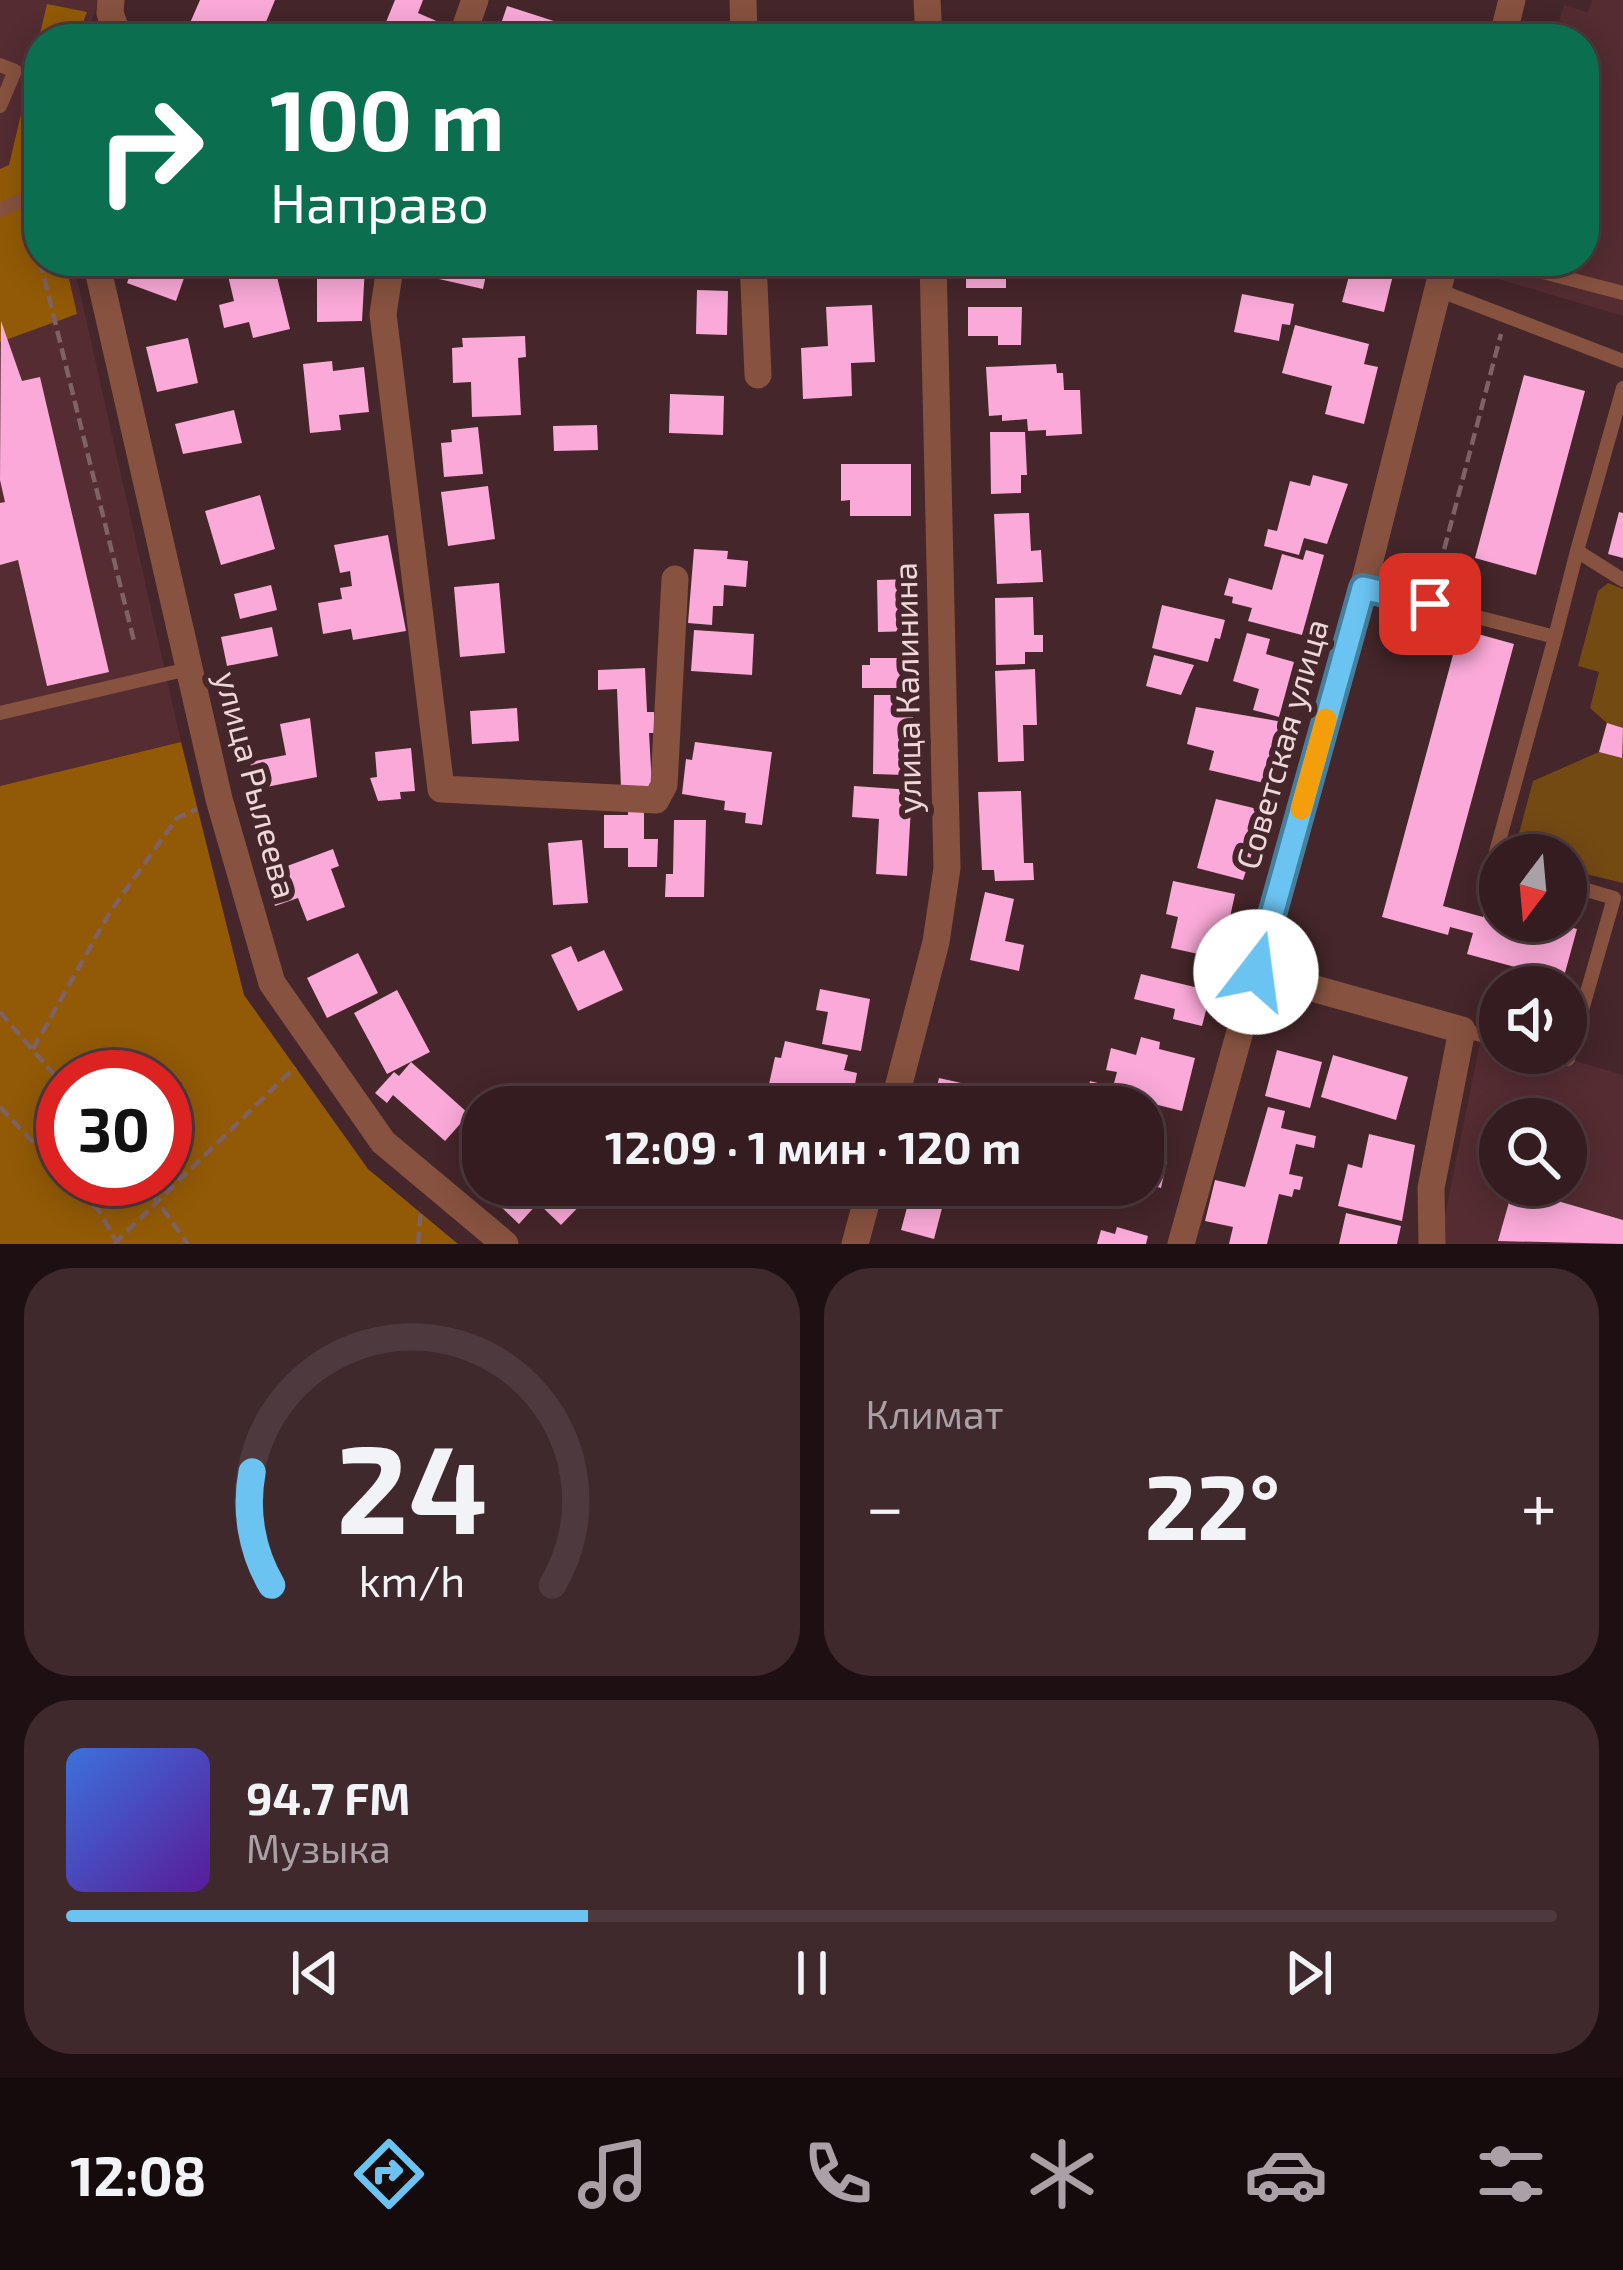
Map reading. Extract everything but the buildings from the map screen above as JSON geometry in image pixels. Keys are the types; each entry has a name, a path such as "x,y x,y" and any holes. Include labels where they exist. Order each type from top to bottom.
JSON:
{"street":[{"name":"улица Рылеева","path":"99,276 219,799 272,983 383,1142 505,1244"},
{"path":"389,276 383,314 441,789 656,800 664,785 675,579"},
{"path":"754,276 758,375"},
{"name":"улица Калинина","path":"898,1086 936,942 947,868 933,276"},
{"name":"Советская улица","path":"1181,1244 1363,588 1441,276"},
{"path":"1256,972 1462,1030 1431,1188 1432,1244"},
{"path":"855,1244 865,1206"}],"lane":[{"path":"0,64 15,71 0,106"},
{"path":"1558,276 1623,293"},
{"path":"1438,290 1623,361"},
{"path":"1500,834 1623,388"},
{"path":"1577,551 1623,580"},
{"path":"1363,588 1555,637"},
{"path":"0,713 188,669"},
{"path":"1587,890 1614,898 1587,992"},
{"path":"1462,1030 1479,1034"}],"path":[{"path":"43,276 135,645"},
{"path":"1430,604 1505,317"},
{"path":"33,1049 110,912 176,818 219,799"},
{"path":"0,1012 36,1053"},
{"path":"192,1168 316,1046"},
{"path":"0,1107 36,1145"},
{"path":"95,1206 117,1242 153,1206"},
{"path":"163,1206 188,1244"}],"shaded area":[{"path":"0,0 99,0 90,24 24,24 24,276 76,276 181,742 0,786"},
{"path":"1592,0 1623,0 1623,316 1488,276 1599,276 1599,24 1558,24 1564,5 1588,12"},
{"path":"47,4 87,12 83,24 42,24"},
{"path":"24,101 24,276 68,276 77,314 0,342 0,169 9,165"},
{"path":"1608,583 1623,589 1623,883 1587,874 1587,834 1519,834 1533,781 1599,752 1607,723 1590,708 1599,672 1578,666 1598,591"},
{"path":"181,742 244,995 368,1169 458,1244 0,1244 0,786"},
{"path":"1479,1048 1479,1074 1587,1074 1587,1064 1623,1075 1623,1244 1439,1244"}],"slow traffic":[{"path":"1301,809 1326,719"}],"route":[{"path":"1256,972 1363,588 1430,604"}]}
